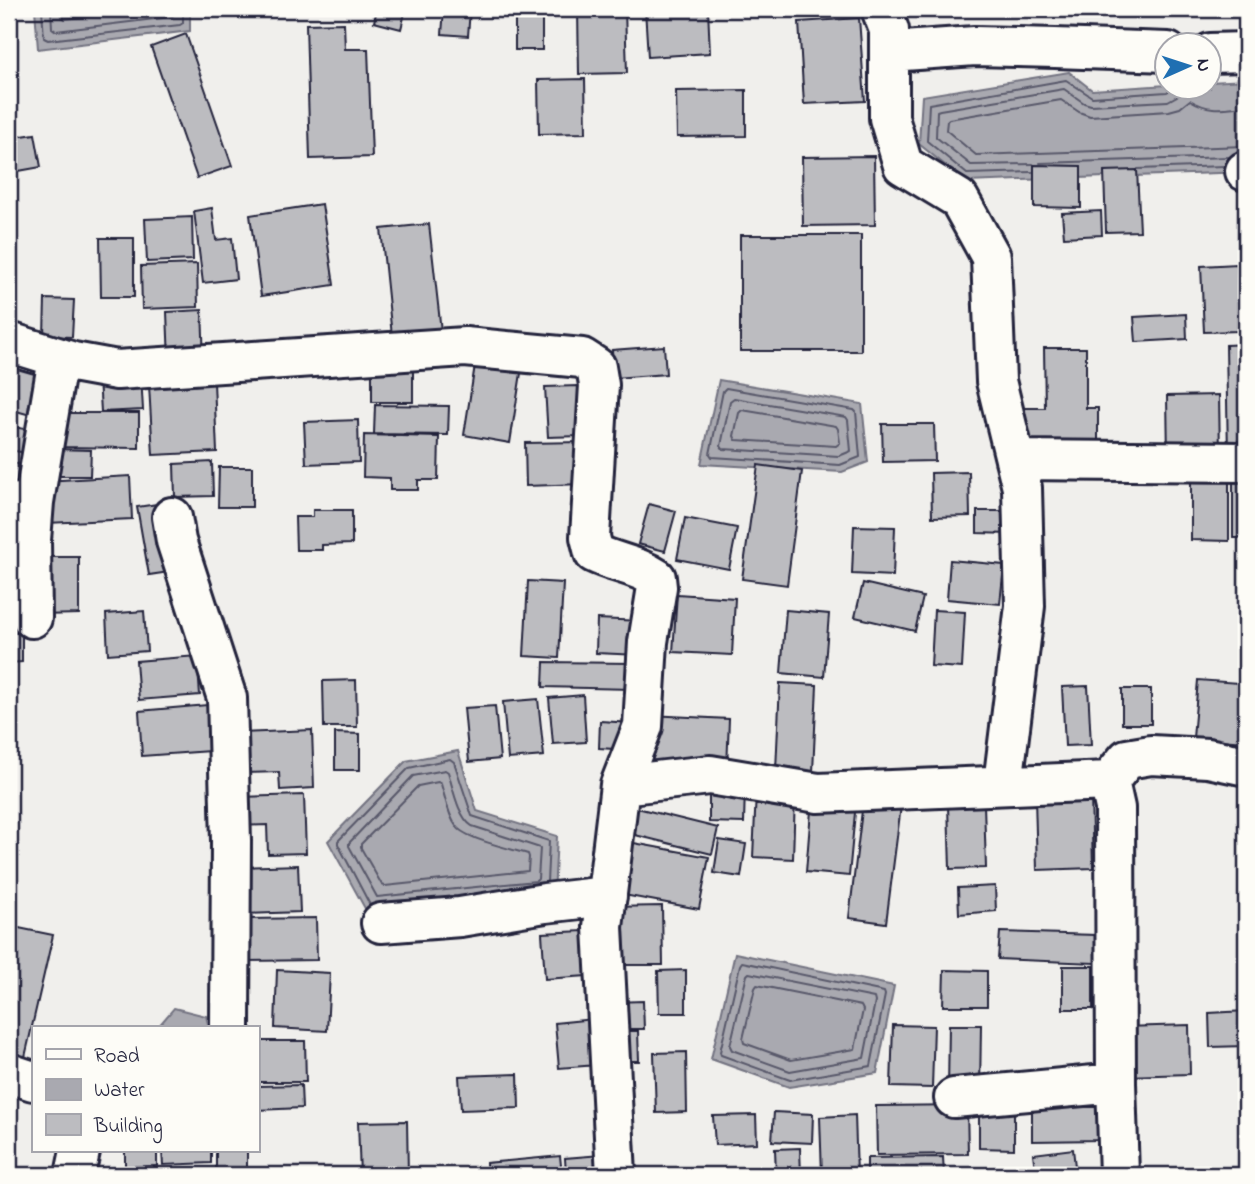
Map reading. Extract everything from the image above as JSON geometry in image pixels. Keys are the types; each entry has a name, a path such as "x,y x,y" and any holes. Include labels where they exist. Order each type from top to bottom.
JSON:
{"street":[{"path":"881,9 889,30 889,117 903,165 959,199 991,257 996,381 1022,488 1025,607 1003,784"},
{"path":"889,52 975,46 1154,52"},
{"path":"1224,53 1246,52"},
{"path":"9,342 73,362 117,370 465,346 582,358 596,367 599,385 590,537 594,553 646,572 656,578 657,587 648,642 643,726 620,785 603,927 616,1175"},
{"path":"32,618 32,540 21,503 58,358"},
{"path":"1015,460 1246,462"},
{"path":"172,517 176,541 227,698 231,841 230,1026"},
{"path":"620,785 710,775 818,793 1109,781 1127,759 1151,755 1208,758 1246,766"},
{"path":"1109,781 1115,808 1119,1175"},
{"path":"381,923 460,918 545,903 607,896"},
{"path":"9,1073 32,1080"},
{"path":"954,1098 1116,1083"},
{"path":"75,1175 80,1152"}],"water":[{"path":"35,9 190,9 190,31 38,49"},
{"path":"1069,72 1092,90 1154,86 1154,102 1224,102 1224,81 1246,80 1246,172 966,182 919,144 922,96"},
{"path":"719,380 862,404 868,462 842,472 701,464"},
{"path":"458,751 477,811 557,836 554,895 368,914 328,841 406,761"},
{"path":"735,953 894,986 877,1073 789,1087 711,1059"},
{"path":"174,1008 206,1016 208,1026 159,1026"}],"building":[{"path":"377,9 406,9 401,29 374,22"},
{"path":"444,9 470,9 468,36 442,34"},
{"path":"515,9 542,9 542,50 515,50"},
{"path":"578,9 625,9 627,73 579,74"},
{"path":"645,9 708,9 710,53 648,57"},
{"path":"859,18 865,101 804,104 799,22"},
{"path":"344,23 345,49 368,49 372,157 310,159 306,24"},
{"path":"186,34 232,166 197,178 151,47"},
{"path":"585,79 586,133 539,134 538,80"},
{"path":"746,90 746,136 677,137 676,91"},
{"path":"35,134 41,167 13,172 9,138"},
{"path":"874,156 875,225 803,226 802,157"},
{"path":"1034,165 1081,166 1081,208 1034,207"},
{"path":"1137,170 1140,231 1106,232 1104,171"},
{"path":"322,204 334,285 261,296 250,215"},
{"path":"212,208 216,240 232,238 236,279 203,283 194,211"},
{"path":"1101,211 1102,235 1064,237 1062,213"},
{"path":"192,217 193,260 147,262 145,219"},
{"path":"429,224 441,331 392,336 381,229"},
{"path":"740,235 861,235 861,351 740,351"},
{"path":"100,238 134,238 134,297 101,297"},
{"path":"197,264 198,307 142,309 141,266"},
{"path":"1237,264 1240,331 1204,332 1201,266"},
{"path":"45,299 74,300 72,337 44,336"},
{"path":"202,310 204,360 169,361 167,312"},
{"path":"1186,314 1187,339 1136,342 1134,317"},
{"path":"1246,344 1246,455 1228,455 1226,345"},
{"path":"664,346 666,374 614,378 612,350"},
{"path":"1044,348 1086,348 1086,408 1098,408 1098,449 1026,450 1025,408 1045,408"},
{"path":"372,362 413,362 413,402 372,402"},
{"path":"475,365 521,373 510,443 464,435"},
{"path":"10,367 45,377 34,416 9,409"},
{"path":"141,375 143,410 101,412 99,377"},
{"path":"214,382 217,452 153,455 149,385"},
{"path":"578,386 581,436 548,437 545,387"},
{"path":"1219,395 1220,457 1168,457 1167,396"},
{"path":"375,405 449,406 448,435 374,434"},
{"path":"58,413 139,413 139,448 57,447"},
{"path":"358,420 359,462 306,464 304,422"},
{"path":"882,424 934,424 935,461 883,462"},
{"path":"9,426 35,431 32,454 9,450"},
{"path":"364,435 439,437 438,480 418,480 418,490 390,490 390,478 363,477"},
{"path":"582,442 583,484 526,486 525,443"},
{"path":"52,449 91,450 90,476 52,476"},
{"path":"9,462 31,467 9,496"},
{"path":"212,462 213,496 175,497 174,464"},
{"path":"758,465 802,471 787,585 742,579"},
{"path":"219,467 252,467 252,507 218,507"},
{"path":"969,472 970,516 932,517 931,473"},
{"path":"1233,472 1246,472 1246,538 1233,538"},
{"path":"1191,473 1229,473 1229,541 1191,540"},
{"path":"130,476 132,519 47,523 44,481"},
{"path":"164,503 176,571 149,575 137,507"},
{"path":"649,504 676,511 665,551 638,544"},
{"path":"313,510 352,510 352,544 322,545 322,550 296,550 295,517 313,517"},
{"path":"977,511 1012,511 1011,534 977,533"},
{"path":"685,518 737,528 729,569 677,559"},
{"path":"854,526 895,527 893,576 852,574"},
{"path":"39,557 79,557 79,614 40,615"},
{"path":"950,560 1004,565 1000,604 947,599"},
{"path":"528,581 563,583 559,658 524,656"},
{"path":"863,583 923,597 915,631 855,617"},
{"path":"677,594 735,598 732,655 673,652"},
{"path":"786,610 829,614 824,677 781,673"},
{"path":"934,610 965,612 962,668 931,666"},
{"path":"144,611 147,651 108,654 106,614"},
{"path":"597,619 641,621 639,655 596,653"},
{"path":"9,633 22,633 22,662 9,663"},
{"path":"1240,652 1246,653 1246,742 1193,738 1198,680 1238,683"},
{"path":"197,656 200,695 139,700 136,661"},
{"path":"544,662 633,663 633,689 543,687"},
{"path":"11,669 10,736 9,736"},
{"path":"356,680 357,727 324,727 323,681"},
{"path":"780,683 817,685 813,772 776,770"},
{"path":"1088,686 1091,745 1065,746 1062,687"},
{"path":"1122,689 1151,689 1151,724 1122,724"},
{"path":"583,695 586,742 553,744 549,698"},
{"path":"538,699 544,756 508,759 503,702"},
{"path":"207,705 210,751 142,756 139,711"},
{"path":"495,706 500,759 469,762 464,708"},
{"path":"650,715 729,719 727,768 647,764"},
{"path":"600,721 632,723 630,750 599,748"},
{"path":"312,730 314,788 280,790 279,772 242,773 241,733"},
{"path":"335,733 360,734 360,770 335,770"},
{"path":"709,786 745,787 744,823 709,822"},
{"path":"756,792 795,794 793,859 753,857"},
{"path":"304,795 306,853 268,854 267,825 240,826 239,797"},
{"path":"1091,796 1093,868 1037,870 1035,797"},
{"path":"812,798 856,802 849,876 806,872"},
{"path":"863,802 901,806 886,923 849,918"},
{"path":"984,804 986,868 950,869 948,805"},
{"path":"637,808 718,828 712,854 631,834"},
{"path":"719,840 746,844 741,877 714,873"},
{"path":"623,841 709,857 699,909 613,893"},
{"path":"298,865 300,912 243,914 242,867"},
{"path":"995,886 996,911 959,914 958,888"},
{"path":"662,906 663,965 609,965 609,907"},
{"path":"316,918 317,960 247,961 245,919"},
{"path":"9,926 53,935 25,1057 9,1053"},
{"path":"584,931 587,976 545,979 542,933"},
{"path":"1000,932 1096,935 1095,963 998,959"},
{"path":"1063,966 1093,966 1093,1009 1063,1009"},
{"path":"277,970 330,973 327,1031 275,1028"},
{"path":"686,970 686,1013 659,1013 658,971"},
{"path":"944,970 987,971 987,1006 943,1006"},
{"path":"643,1001 644,1029 614,1029 614,1002"},
{"path":"1246,1011 1246,1046 1210,1047 1209,1013"},
{"path":"593,1019 597,1065 559,1068 555,1023"},
{"path":"893,1025 934,1026 932,1088 891,1087"},
{"path":"949,1025 981,1025 980,1091 948,1091"},
{"path":"1189,1025 1190,1074 1126,1076 1124,1027"},
{"path":"617,1031 638,1031 639,1061 617,1061"},
{"path":"259,1041 305,1041 306,1082 259,1082"},
{"path":"686,1052 687,1112 656,1113 654,1053"},
{"path":"518,1074 519,1108 461,1110 459,1076"},
{"path":"301,1085 302,1108 259,1110 259,1086"},
{"path":"1101,1092 1102,1140 1032,1141 1032,1093"},
{"path":"979,1104 1014,1105 1014,1149 979,1148"},
{"path":"967,1105 968,1154 877,1155 876,1106"},
{"path":"774,1112 813,1114 812,1143 772,1141"},
{"path":"756,1115 757,1143 715,1145 713,1116"},
{"path":"855,1115 857,1175 822,1175 820,1117"},
{"path":"407,1121 408,1175 360,1175 358,1122"},
{"path":"800,1148 801,1175 776,1175 775,1149"},
{"path":"1073,1149 1076,1175 1036,1175 1033,1154"},
{"path":"125,1152 157,1152 157,1166 125,1167"},
{"path":"162,1152 211,1152 211,1163 163,1165"},
{"path":"216,1152 247,1152 247,1175 216,1175"},
{"path":"601,1155 603,1175 566,1175 565,1158"},
{"path":"560,1156 562,1175 487,1175 486,1163"},
{"path":"943,1157 944,1175 867,1175 867,1158"}]}
